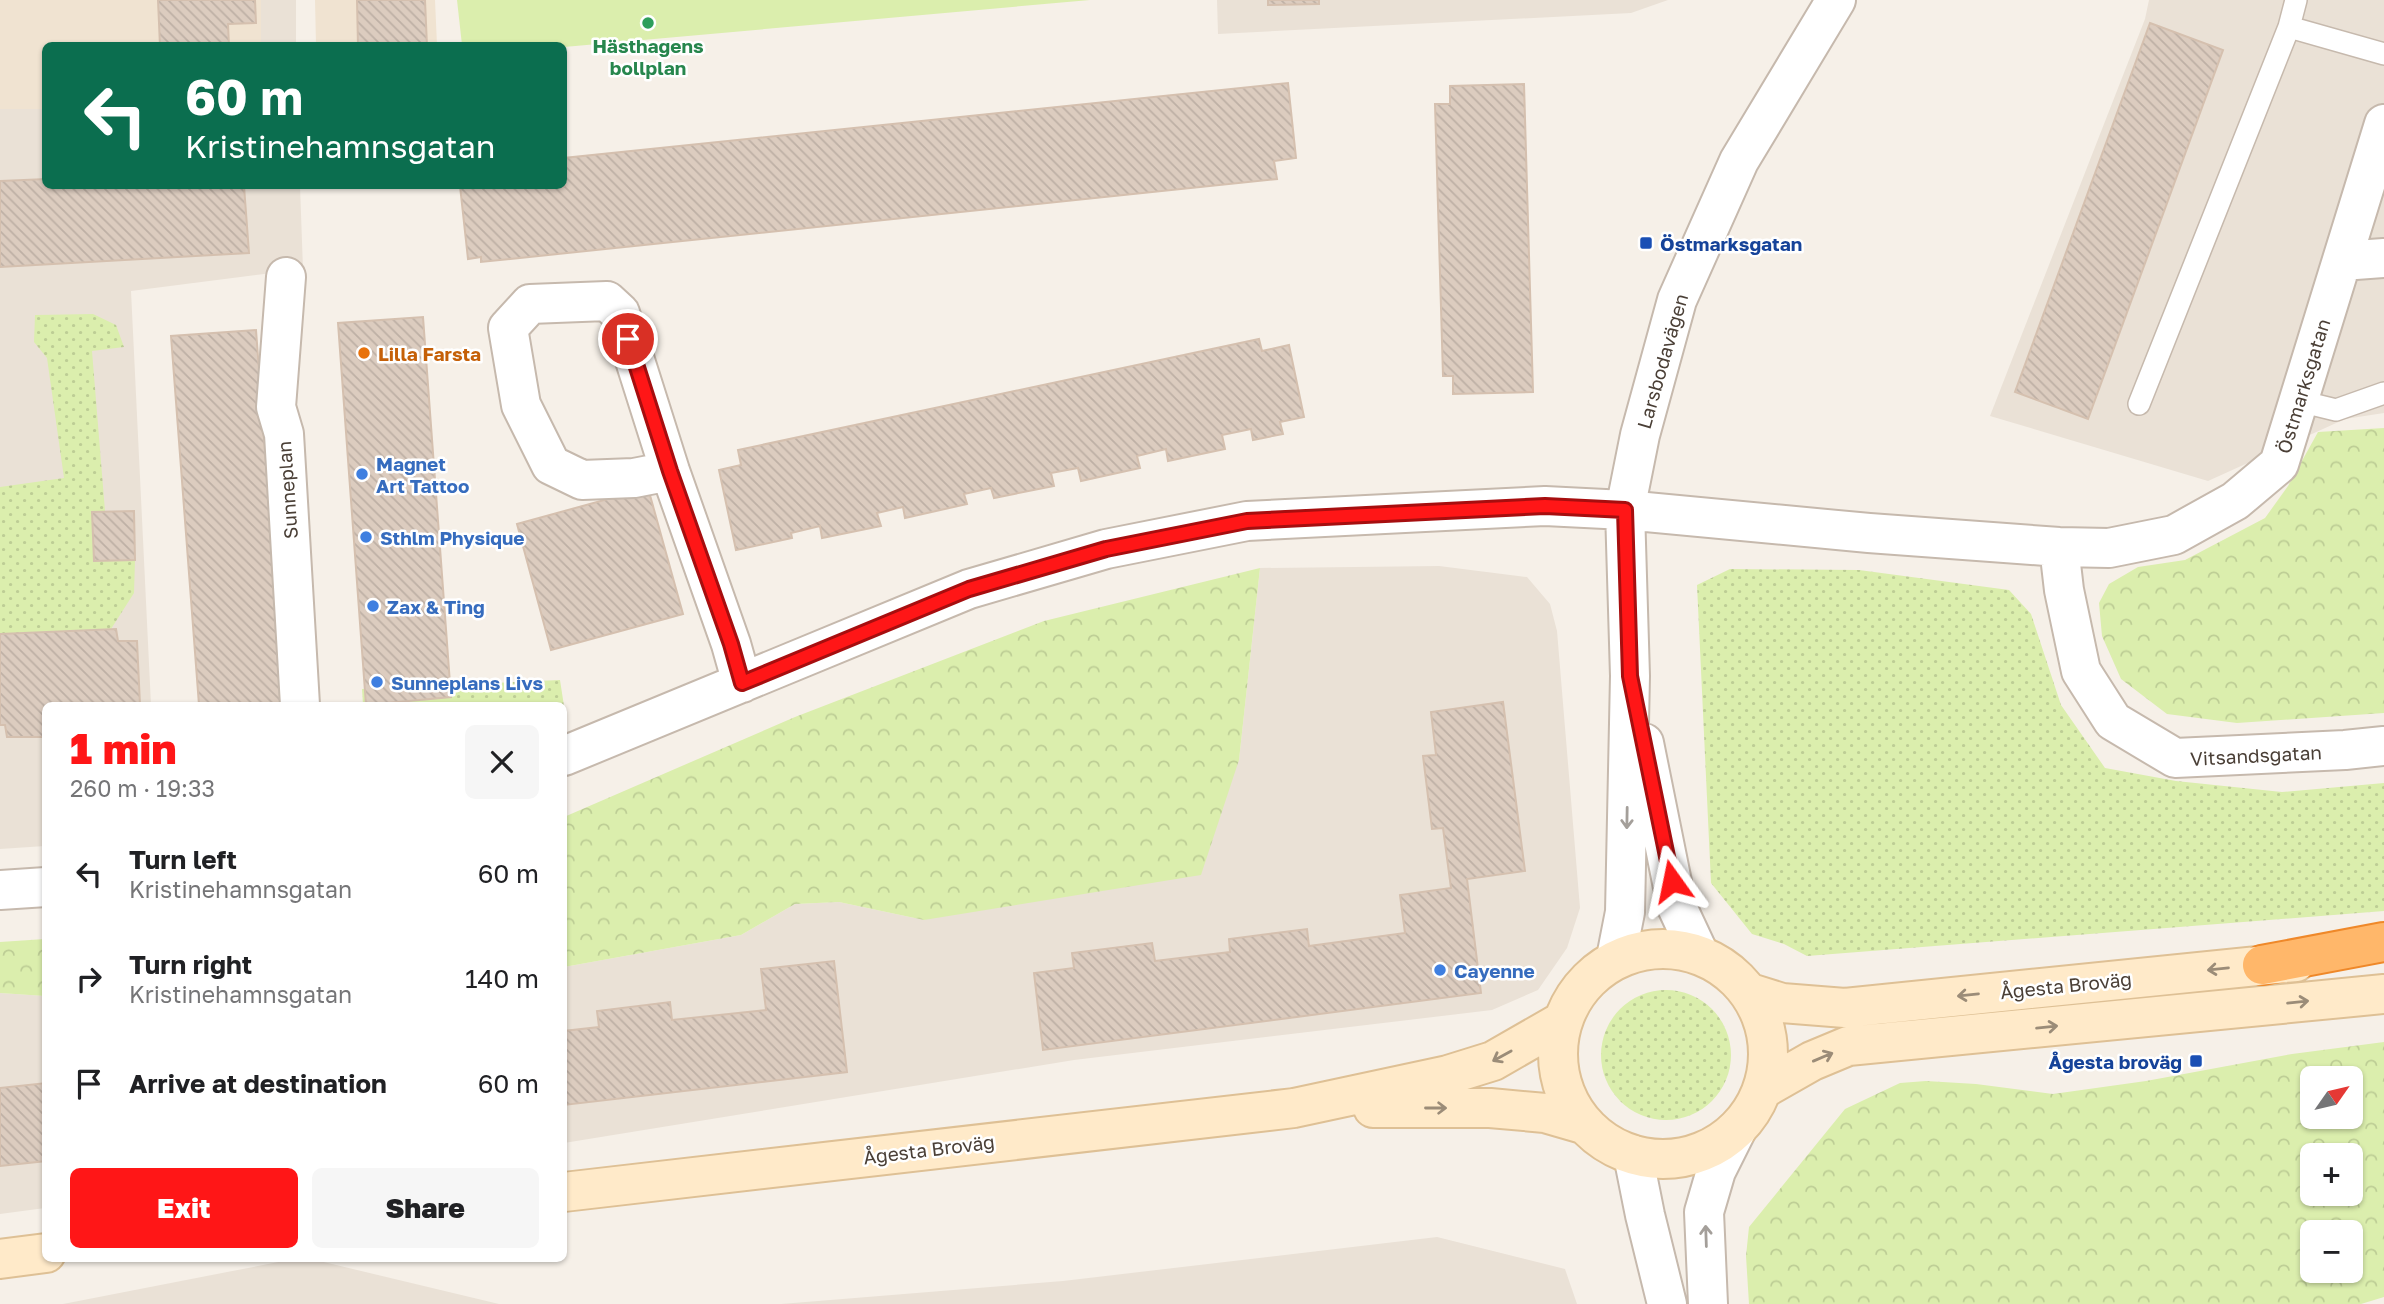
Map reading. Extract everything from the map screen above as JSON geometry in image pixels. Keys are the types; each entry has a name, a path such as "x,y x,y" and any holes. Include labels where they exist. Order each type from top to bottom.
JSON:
{"highway":[{"path":"2262,965 2384,942"}],"main road":[{"name":"Ågesta Broväg","path":"1657,947 1699,954 1727,969 1749,993 1765,1026 1769,1058 1763,1089 1737,1129 1707,1150 1670,1160 1633,1156 1605,1143 1583,1124 1569,1095 1561,1061 1561,1022 1582,984 1616,958 1657,947"},
{"name":"Ågesta Broväg","path":"1749,993 1782,1003 1845,1007 2262,965 2384,956"},
{"name":"Ågesta Broväg","path":"1763,1089 1812,1061 1848,1046 2384,994"},
{"name":"Ågesta Broväg","path":"567,1192 1294,1108 1448,1075 1482,1065 1561,1022"},
{"name":"Ågesta Broväg","path":"1294,1108 1490,1108 1545,1113 1583,1124"},
{"path":"0,1259 42,1254"}],"street":[{"name":"Larsbodavägen","path":"1616,958 1625,912 1630,676 1625,510 1640,435 1677,300 1739,162 1836,0"},
{"name":"Östmarksgatan","path":"567,755 969,589 1119,546 1247,521 1545,506 1625,510 1868,533 2059,547 2109,548 2174,535 2235,501 2279,464 2384,124"},
{"path":"2342,261 2384,258"},
{"name":"Sunneplan","path":"286,277 276,407 284,434 300,702"},
{"path":"670,471 634,478 582,480 551,465 521,405 508,328 530,304 607,301 620,313 742,683"},
{"name":"Vitsandsgatan","path":"2059,547 2064,590 2081,671 2113,721 2175,758 2384,746"},
{"name":"Larsbodavägen","path":"1630,676 1677,907 1699,954"},
{"path":"0,890 42,887"},
{"path":"1709,1304 1704,1212 1716,1171 1737,1129"},
{"path":"1633,1156 1667,1304"}],"lane":[{"path":"2139,404 2289,27 2297,0"},
{"path":"2289,27 2384,54"},
{"path":"2299,401 2336,410 2384,393"}],"shaded area":[{"path":"0,0 296,0 296,42 42,42 42,189 300,189 303,269 131,291 151,702 42,702 42,846 0,849"},
{"path":"0,0 261,0 261,42 42,42 42,109 0,109"},
{"path":"315,0 435,0 437,42 316,42"},
{"path":"1217,0 1668,0 1631,13 1218,34"},
{"path":"2149,0 2384,0 2384,413 2345,419 2208,481 1990,416 2145,19"},
{"path":"1439,566 1527,577 1550,604 1557,631 1580,908 1567,948 1538,990 1492,1010 1074,1060 567,1143 567,966 741,935 795,904 839,902 924,920 1239,760 1260,568"},
{"path":"0,993 42,996 42,1208 0,1214"},
{"path":"1437,1237 1565,1269 1577,1304 781,1304 1063,1281"},
{"path":"278,1262 324,1262 499,1304 63,1304"}],"green space":[{"name":"Hästhagens bollplan","path":"457,0 1090,0 567,47 567,42 462,42"},
{"path":"93,314 116,325 124,347 92,351 105,511 92,512 94,560 135,560 134,593 111,629 0,634 0,487 64,478 47,358 34,342 35,315"},
{"path":"2384,428 2384,713 2237,723 2167,714 2121,679 2102,636 2099,603 2109,584 2138,567 2185,560 2265,518 2288,486 2318,432"},
{"path":"1260,568 1239,760 1201,875 924,920 839,902 795,904 741,935 567,966 567,816 795,717 1044,621"},
{"path":"1730,569 1859,570 2009,590 2031,614 2061,705 2105,768 2176,781 2282,792 2384,783 2384,911 1807,956 1784,944 1752,934 1711,883 1697,585"},
{"path":"560,680 563,702 363,702 362,689"},
{"path":"42,939 42,996 0,993 0,942"},
{"path":"1666,990 1691,995 1712,1009 1726,1030 1731,1055 1726,1080 1712,1101 1691,1115 1666,1120 1641,1115 1620,1101 1606,1080 1601,1055 1606,1030 1620,1009 1641,995"},
{"path":"2384,1042 2384,1297 2361,1304 1749,1304 1746,1256 1749,1227 1845,1109 1900,1083 1926,1081 1976,1084 2053,1094 2146,1081 2292,1054"}],"building":[{"path":"158,0 255,0 256,23 228,24 229,42 160,42"},
{"path":"357,0 425,0 427,42 358,42"},
{"path":"1268,0 1319,0 1319,4 1268,5"},
{"path":"2150,23 2223,50 2088,419 2015,392"},
{"path":"1288,83 1296,158 1274,161 1277,179 481,262 481,257 468,259 460,189 567,189 567,158"},
{"path":"1524,84 1533,392 1453,394 1453,376 1443,376 1435,104 1450,104 1450,86"},
{"path":"42,179 42,189 244,189 249,253 0,267 0,181"},
{"path":"423,317 451,697 366,702 338,323"},
{"path":"256,330 284,702 199,702 171,336"},
{"path":"1259,339 1262,351 1289,345 1304,417 1280,422 1283,434 1253,440 1251,429 1222,435 1225,449 1168,461 1166,449 1137,456 1140,468 1081,481 1078,468 1051,473 1054,486 994,498 991,488 964,494 967,504 905,518 903,507 877,513 881,526 822,538 820,526 791,533 792,538 736,550 719,470 741,465 738,450"},
{"path":"648,488 683,614 551,650 517,524"},
{"path":"134,511 135,560 94,561 92,512"},
{"path":"116,629 118,641 137,641 140,702 42,702 42,737 7,737 5,725 0,725 0,634"},
{"path":"1503,702 1525,871 1467,879 1481,993 1043,1050 1034,973 1074,968 1072,953 1152,943 1155,961 1230,952 1229,939 1307,929 1309,946 1405,933 1400,895 1451,888 1443,828 1432,829 1423,756 1436,755 1431,712"},
{"path":"834,961 847,1072 567,1105 567,1031 599,1027 597,1011 670,1002 672,1020 766,1010 761,969"},
{"path":"42,1083 42,1161 0,1166 0,1088"}],"place":[{"name":"Hästhagens bollplan","path":"648,23"},
{"name":"Östmarksgatan","path":"1646,243"},
{"name":"Lilla Farsta","path":"364,353"},
{"name":"Magnet Art Tattoo","path":"362,474"},
{"name":"Sthlm Physique","path":"366,537"},
{"name":"Zax & Ting","path":"373,606"},
{"name":"Sunneplans Livs","path":"377,682"},
{"name":"Cayenne","path":"1440,970"},
{"name":"Ågesta broväg","path":"2196,1061"}],"route":[{"path":"628,339 742,683 969,589 1106,549 1247,521 1545,506 1625,510 1630,676 1672,881"}]}
